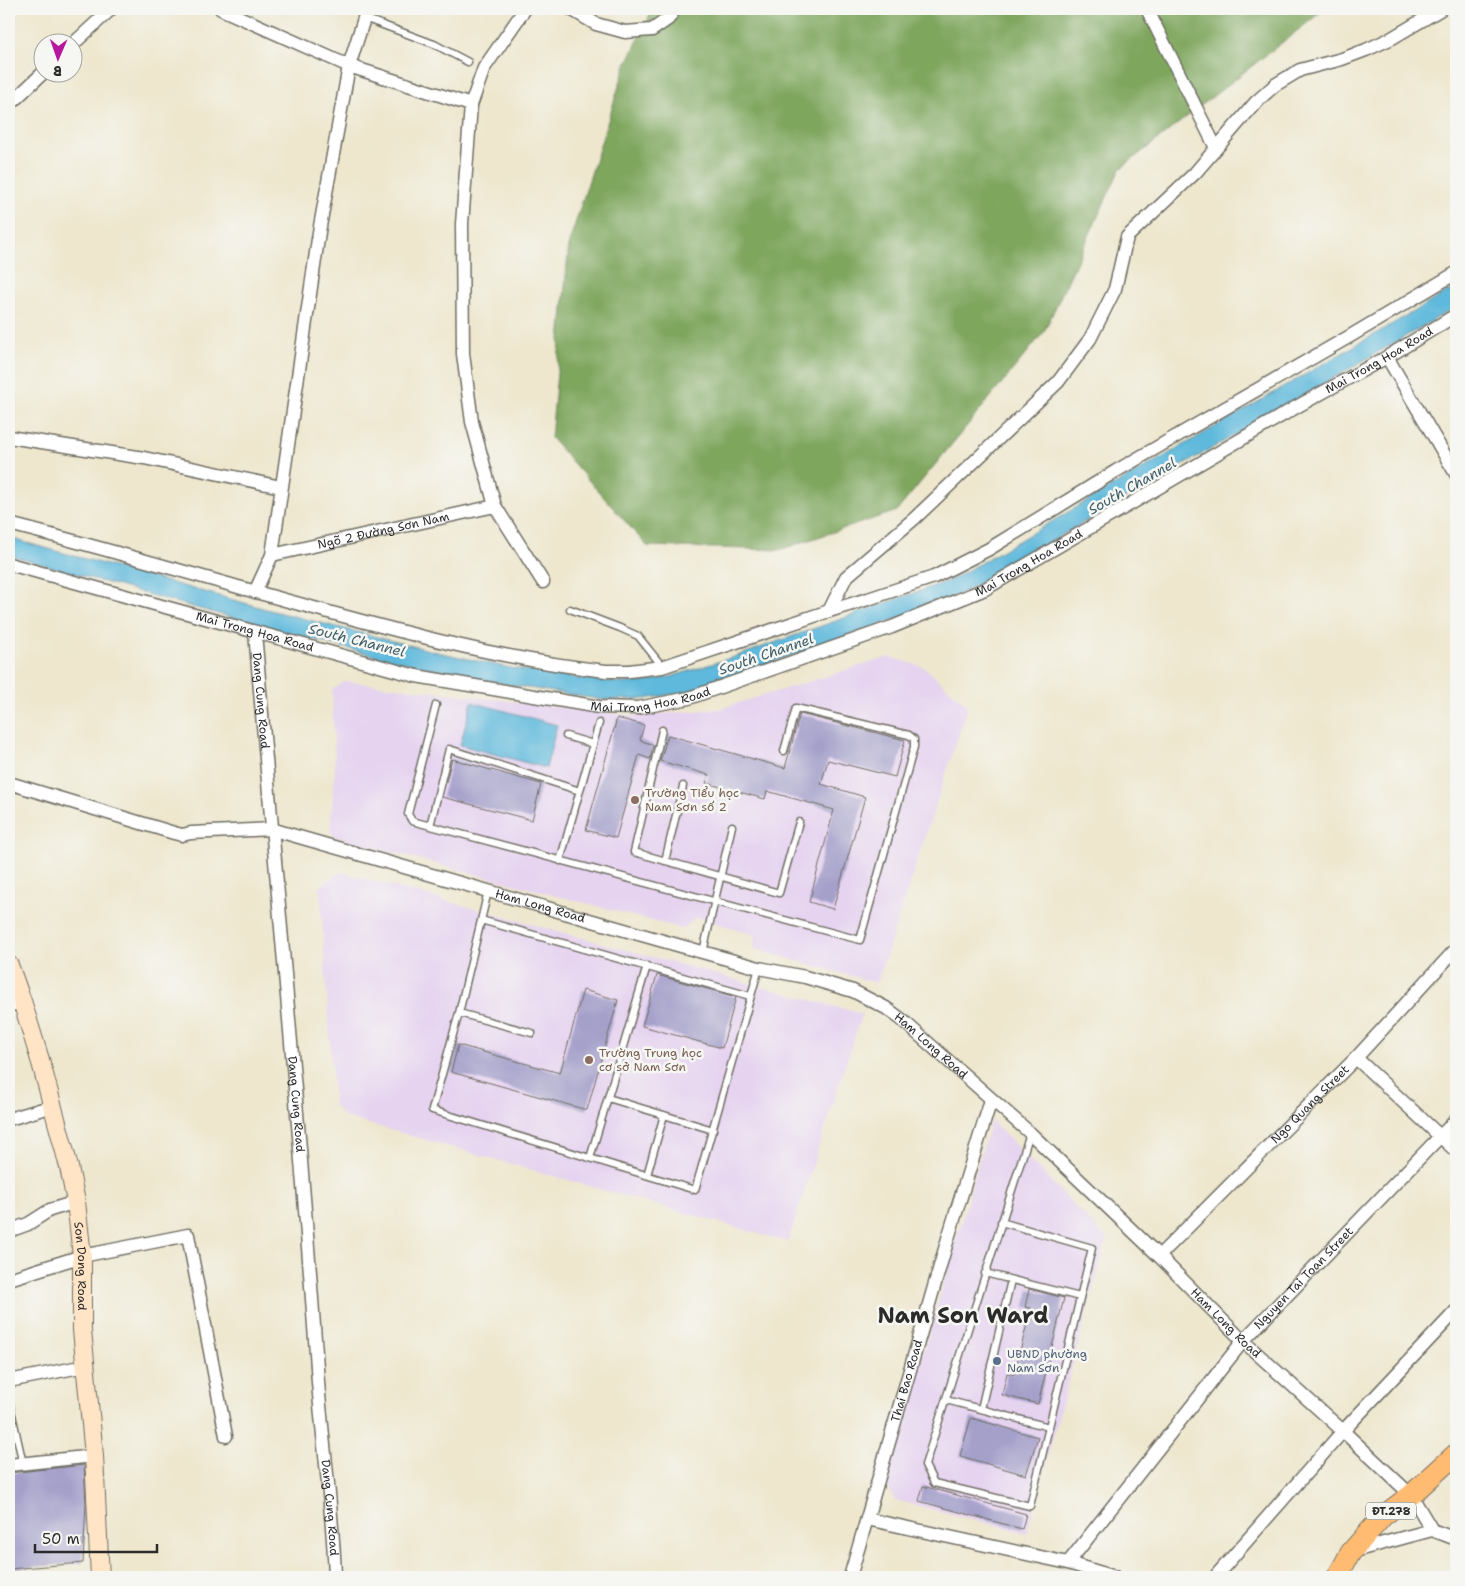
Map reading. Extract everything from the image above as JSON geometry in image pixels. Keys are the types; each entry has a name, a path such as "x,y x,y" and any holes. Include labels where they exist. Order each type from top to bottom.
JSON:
{"main road":[{"name":"Son Dong Road","path":"9,965 15,1004 53,1106 76,1202 82,1256 82,1330 94,1456 100,1577"},
{"name":"ĐT.278","path":"1337,1577 1351,1552 1383,1516 1411,1495 1456,1454"}],"street":[{"path":"82,36 112,9"},
{"path":"220,9 349,66 472,105"},
{"path":"525,9 484,68 472,105 462,224 463,354 472,422 495,506 543,582"},
{"path":"571,9 596,24 625,32 652,30 668,19 675,9"},
{"path":"1147,9 1216,148"},
{"path":"829,611 846,577 915,518 1058,382 1090,339 1116,289 1128,237 1195,173 1256,102 1275,85 1300,70 1336,61 1366,50 1392,38 1441,9"},
{"path":"255,592 272,555 280,487 319,232 349,66 365,13"},
{"path":"9,105 33,82"},
{"path":"9,524 368,624 470,649 606,671 629,671 662,667 934,577 989,549 1124,466 1456,273"},
{"name":"Mai Trong Hoa Road","path":"9,564 416,676 576,704 599,707 638,708 682,700 892,627 985,589 1298,406 1387,357 1456,315"},
{"path":"1387,357 1456,474"},
{"path":"9,437 144,458 280,487"},
{"name":"Ngõ 2 Đường Sơn Nam","path":"272,555 495,506"},
{"name":"Dang Cung Road","path":"255,632 271,829 308,1224 335,1577"},
{"name":"Ham Long Road","path":"9,783 174,833 271,829 759,968 805,977 852,991 886,1008 901,1019 1030,1133 1159,1256 1243,1340 1343,1430 1411,1495 1432,1530"},
{"name":"Ngo Quang Street","path":"1159,1256 1356,1058 1456,949"},
{"path":"1356,1058 1456,1151"},
{"name":"Thai Bao Road","path":"850,1577 949,1234 991,1100"},
{"path":"9,1119 53,1106"},
{"name":"Nguyen Tai Toan Street","path":"1068,1563 1243,1340 1456,1120"},
{"path":"9,1231 28,1224 50,1210 76,1202"},
{"path":"9,1279 82,1256 188,1234 226,1436"},
{"path":"1215,1577 1343,1430 1456,1311"},
{"path":"9,1381 86,1366"},
{"path":"9,1465 94,1456"},
{"path":"867,1519 1068,1563 1116,1577"},
{"path":"1351,1552 1432,1530 1456,1539"}],"lane":[{"path":"365,13 434,44 468,62"},
{"path":"570,609 638,636 662,667"},
{"path":"436,705 408,814 412,821 860,940 914,747 914,739 909,735 796,708 784,751"},
{"path":"560,861 598,723"},
{"path":"662,730 634,852 779,893 799,822"},
{"path":"566,736 593,744"},
{"path":"430,826 449,749 580,791"},
{"path":"665,861 683,786"},
{"path":"703,952 732,826"},
{"path":"488,891 459,1013 432,1110 696,1190 759,968"},
{"path":"481,920 750,996"},
{"path":"590,1158 647,966"},
{"path":"459,1013 532,1033"},
{"path":"608,1098 713,1130"},
{"path":"647,1176 664,1115"},
{"path":"1002,1222 1092,1248 1030,1506 934,1483 925,1465 1030,1133"},
{"path":"985,1274 1080,1297"},
{"path":"981,1409 1011,1280"},
{"path":"946,1400 1049,1427"},
{"path":"9,1401 22,1464"}],"shaded area":[{"name":"Trường Tiểu học Nam Sơn số 2","path":"889,657 924,667 968,706 877,983 754,949 755,935 696,917 683,929 335,837 330,830 335,770 332,690 345,681 632,716 719,709"},
{"name":"Trường Trung học cơ sở Nam Sơn","path":"340,872 862,1014 788,1242 344,1117 334,1106 320,887"},
{"name":"UBND phường Nam Sơn","path":"991,1120 1107,1239 1027,1533 895,1500 885,1483"}],"green space":[{"path":"653,9 1322,9 1320,13 1120,169 1044,332 897,511 779,550 647,546 551,438 569,243 625,67"}],"water":[{"name":"South Channel","path":"1456,287 1456,307 960,594 905,616 685,692 645,699 604,700 504,684 383,658 9,555 9,538 277,612 437,652 510,668 576,678 623,683 644,682 670,677 737,656 951,580"},
{"path":"472,702 557,725 546,768 460,745"}],"building":[{"path":"800,714 905,740 895,777 828,760 821,784 865,797 833,909 809,902 834,810 767,791 765,799 706,783 709,775 660,761 668,735 785,768"},
{"path":"617,718 644,725 640,740 653,745 650,759 639,755 616,838 586,830"},
{"path":"452,759 541,784 532,820 442,797"},
{"path":"657,975 736,997 722,1048 642,1026"},
{"path":"583,990 618,1000 587,1110 451,1072 458,1045 560,1073"},
{"path":"1029,1289 1064,1298 1038,1404 1002,1395 1007,1373 1014,1375 1031,1308 1025,1307"},
{"path":"971,1418 1038,1437 1026,1475 960,1456"},
{"path":"84,1465 86,1503 83,1563 9,1569 9,1473"},
{"path":"923,1486 1026,1514 1022,1529 919,1501"}],"place":[{"name":"Trường Tiểu học Nam Sơn số 2","path":"635,800"},
{"name":"Trường Trung học cơ sở Nam Sơn","path":"589,1060"},
{"name":"UBND phường Nam Sơn","path":"997,1361"}],"district":[{"name":"Nam Son Ward","path":"963,1315"}]}
